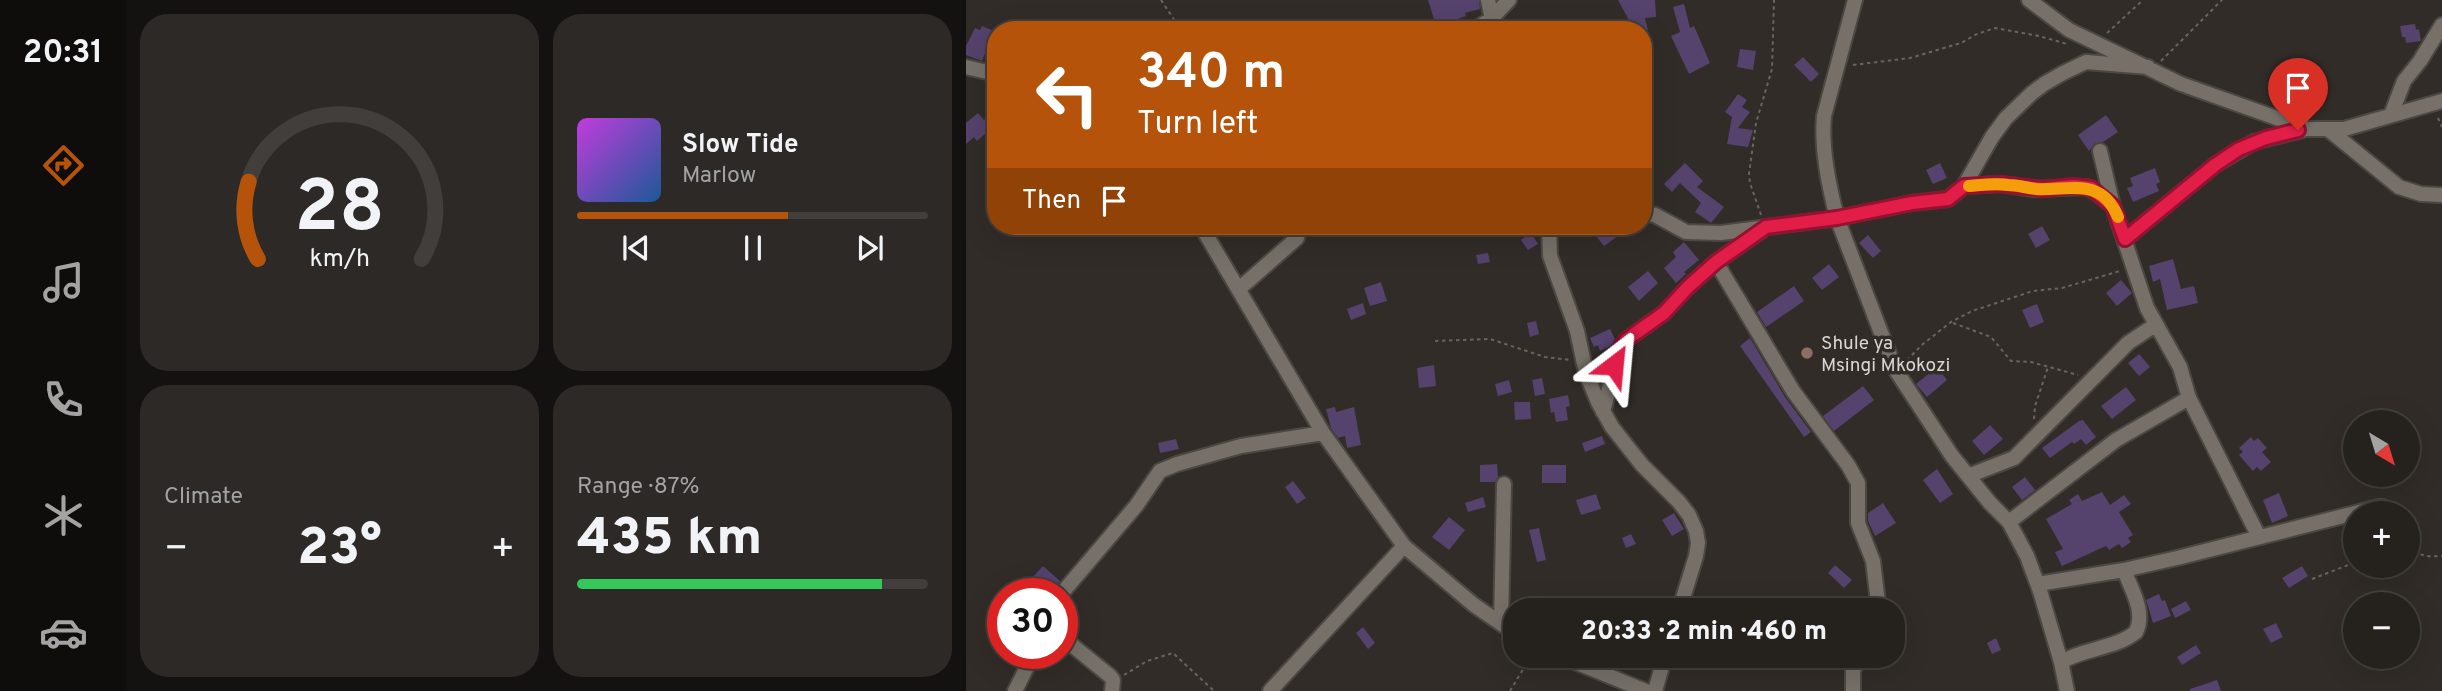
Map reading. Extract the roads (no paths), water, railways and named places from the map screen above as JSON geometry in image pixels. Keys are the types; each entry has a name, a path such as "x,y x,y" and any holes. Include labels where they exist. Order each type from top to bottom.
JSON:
{"street":[{"path":"1488,0 1492,21"},
{"path":"1494,21 1509,0"},
{"path":"1855,0 1823,128 1837,218 1895,369 1938,435 2009,522 2038,584 2062,662 2067,691"},
{"path":"2029,0 2069,30 2199,92 2306,129"},
{"path":"2391,115 2404,81 2420,61 2442,24"},
{"path":"1652,214 1695,233 1721,233 1837,218 1912,203 1948,199 1964,186 2006,118 2044,84 2086,62 2151,68"},
{"path":"966,67 987,72"},
{"path":"2125,239 2215,165 2239,149 2266,138 2306,129 2344,130 2442,101"},
{"path":"2329,130 2399,187 2421,194 2442,195"},
{"path":"2100,151 2132,267 2155,325 2180,367 2189,398 2259,537"},
{"path":"1964,186 2001,184 2034,189 2086,187 2113,206"},
{"path":"1603,412 1621,345 1632,334 1664,313 1716,262 1766,227"},
{"path":"1206,235 1323,433 1404,546 1474,605 1501,624"},
{"path":"1239,289 1297,235"},
{"path":"1549,235 1550,256 1577,331 1586,373 1603,412 1612,428 1643,465 1679,502 1696,531 1696,556 1683,598"},
{"path":"1716,262 1793,391 1848,465 1858,483 1858,523 1873,561 1877,598"},
{"path":"1968,475 2014,458 2128,343 2155,325"},
{"path":"2009,522 2116,440 2189,398"},
{"path":"1075,578 1136,506 1160,471 1241,446 1323,433"},
{"path":"1501,624 1504,484"},
{"path":"2038,584 2124,569 2343,516"},
{"path":"1270,691 1404,546"},
{"path":"2062,662 2079,653 2118,642 2136,632 2140,620 2139,610 2124,569"},
{"path":"1078,650 1108,674 1112,687"},
{"path":"1589,668 1646,691"},
{"path":"1655,691 1662,668"},
{"path":"1853,691 1854,668"},
{"path":"1015,691 1026,669"}],"place":[{"name":"Shule ya Msingi Mkokozi","path":"1807,353"}]}
